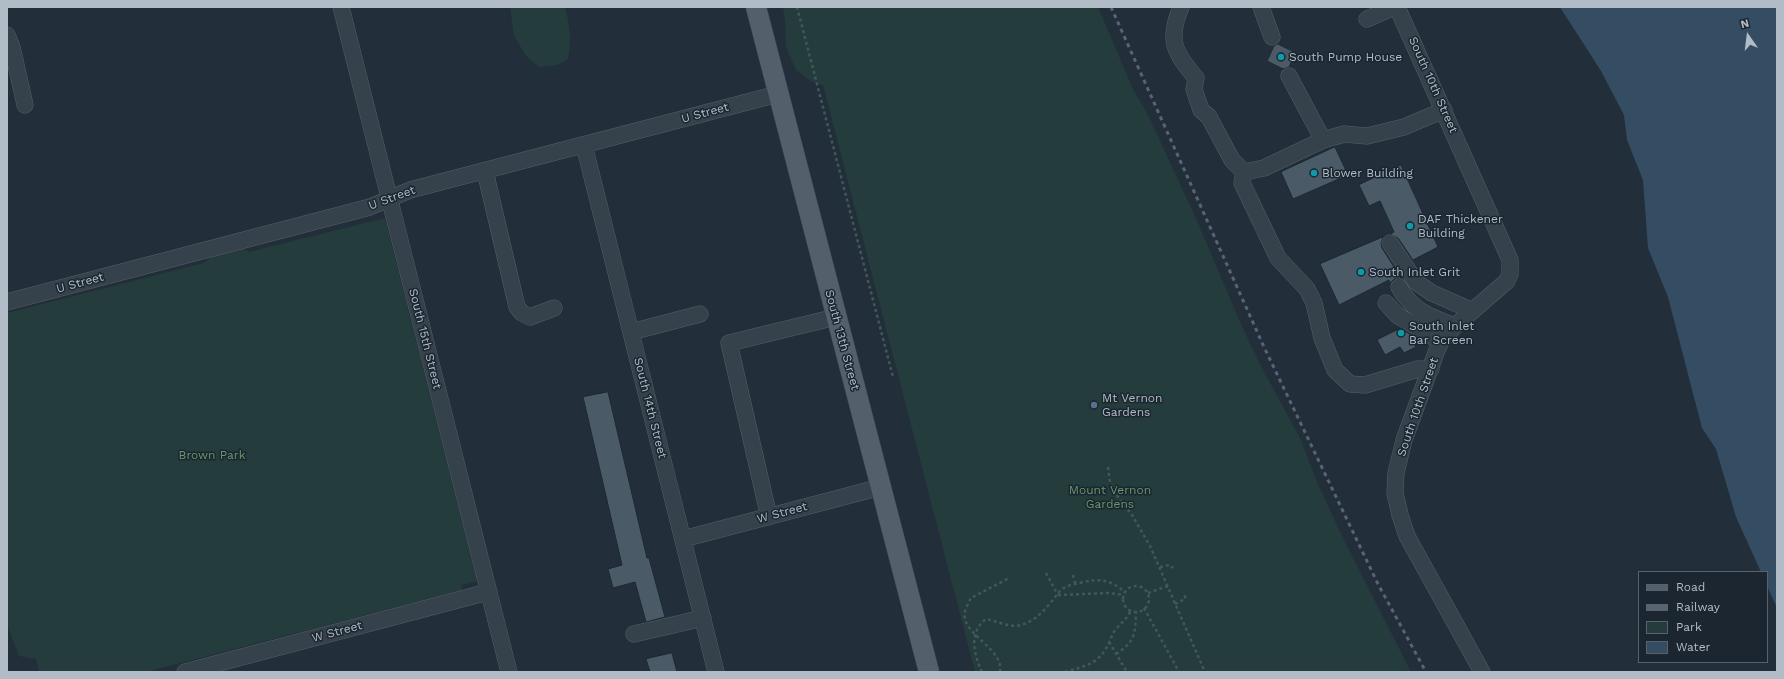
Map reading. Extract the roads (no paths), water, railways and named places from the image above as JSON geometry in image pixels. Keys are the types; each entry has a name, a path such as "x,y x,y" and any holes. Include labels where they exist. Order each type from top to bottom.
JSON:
{"main road":[{"name":"South 13th Street","path":"756,7 929,672"}],"street":[{"name":"South 15th Street","path":"341,7 509,672"},
{"path":"1181,7 1174,24 1173,42 1179,57 1196,78 1194,89 1201,110 1209,117 1232,160 1244,172"},
{"path":"1261,7 1272,37"},
{"path":"1367,19 1394,7"},
{"name":"South 10th Street","path":"1397,7 1510,260 1511,267 1507,281 1455,326 1441,342 1400,455 1396,474 1395,493 1400,516 1407,536 1482,672"},
{"path":"7,35 12,46 25,105"},
{"path":"1289,76 1323,140"},
{"name":"U Street","path":"7,302 362,209 410,190 778,94"},
{"path":"1244,172 1264,168 1323,140 1344,134 1367,136 1390,131 1404,127 1444,110"},
{"name":"South 14th Street","path":"584,145 716,672"},
{"path":"485,171 517,307 522,313 530,317 554,308"},
{"path":"1244,172 1242,183 1278,258 1307,289 1314,303 1322,338 1335,370 1350,384 1365,385 1418,369 1431,369"},
{"path":"1390,243 1416,282 1432,293 1474,311"},
{"path":"1399,288 1404,297 1415,308 1427,315 1455,326"},
{"path":"1386,303 1397,315 1441,342"},
{"path":"631,332 700,314"},
{"path":"769,517 728,344 836,317"},
{"name":"W Street","path":"683,539 881,487"},
{"name":"W Street","path":"185,672 488,592"},
{"path":"634,634 702,618"}],"water":[{"path":"1560,7 1777,7 1777,608 1768,588 1768,571 1761,571 1736,517 1716,449 1702,428 1668,297 1648,248 1643,180 1627,140 1624,115 1601,71"}],"railway":[{"path":"1111,7 1264,347 1378,584 1426,672"}],"place":[{"name":"South Pump House","path":"1281,57"},
{"name":"Blower Building","path":"1314,173"},
{"name":"DAF Thickener Building","path":"1410,226"},
{"name":"South Inlet Grit","path":"1361,272"},
{"name":"South Inlet Bar Screen","path":"1401,333"},
{"name":"Mt Vernon Gardens","path":"1094,405"}],"park label":[{"name":"Brown Park","path":"212,455"},
{"name":"Mount Vernon Gardens","path":"1110,497"}]}
